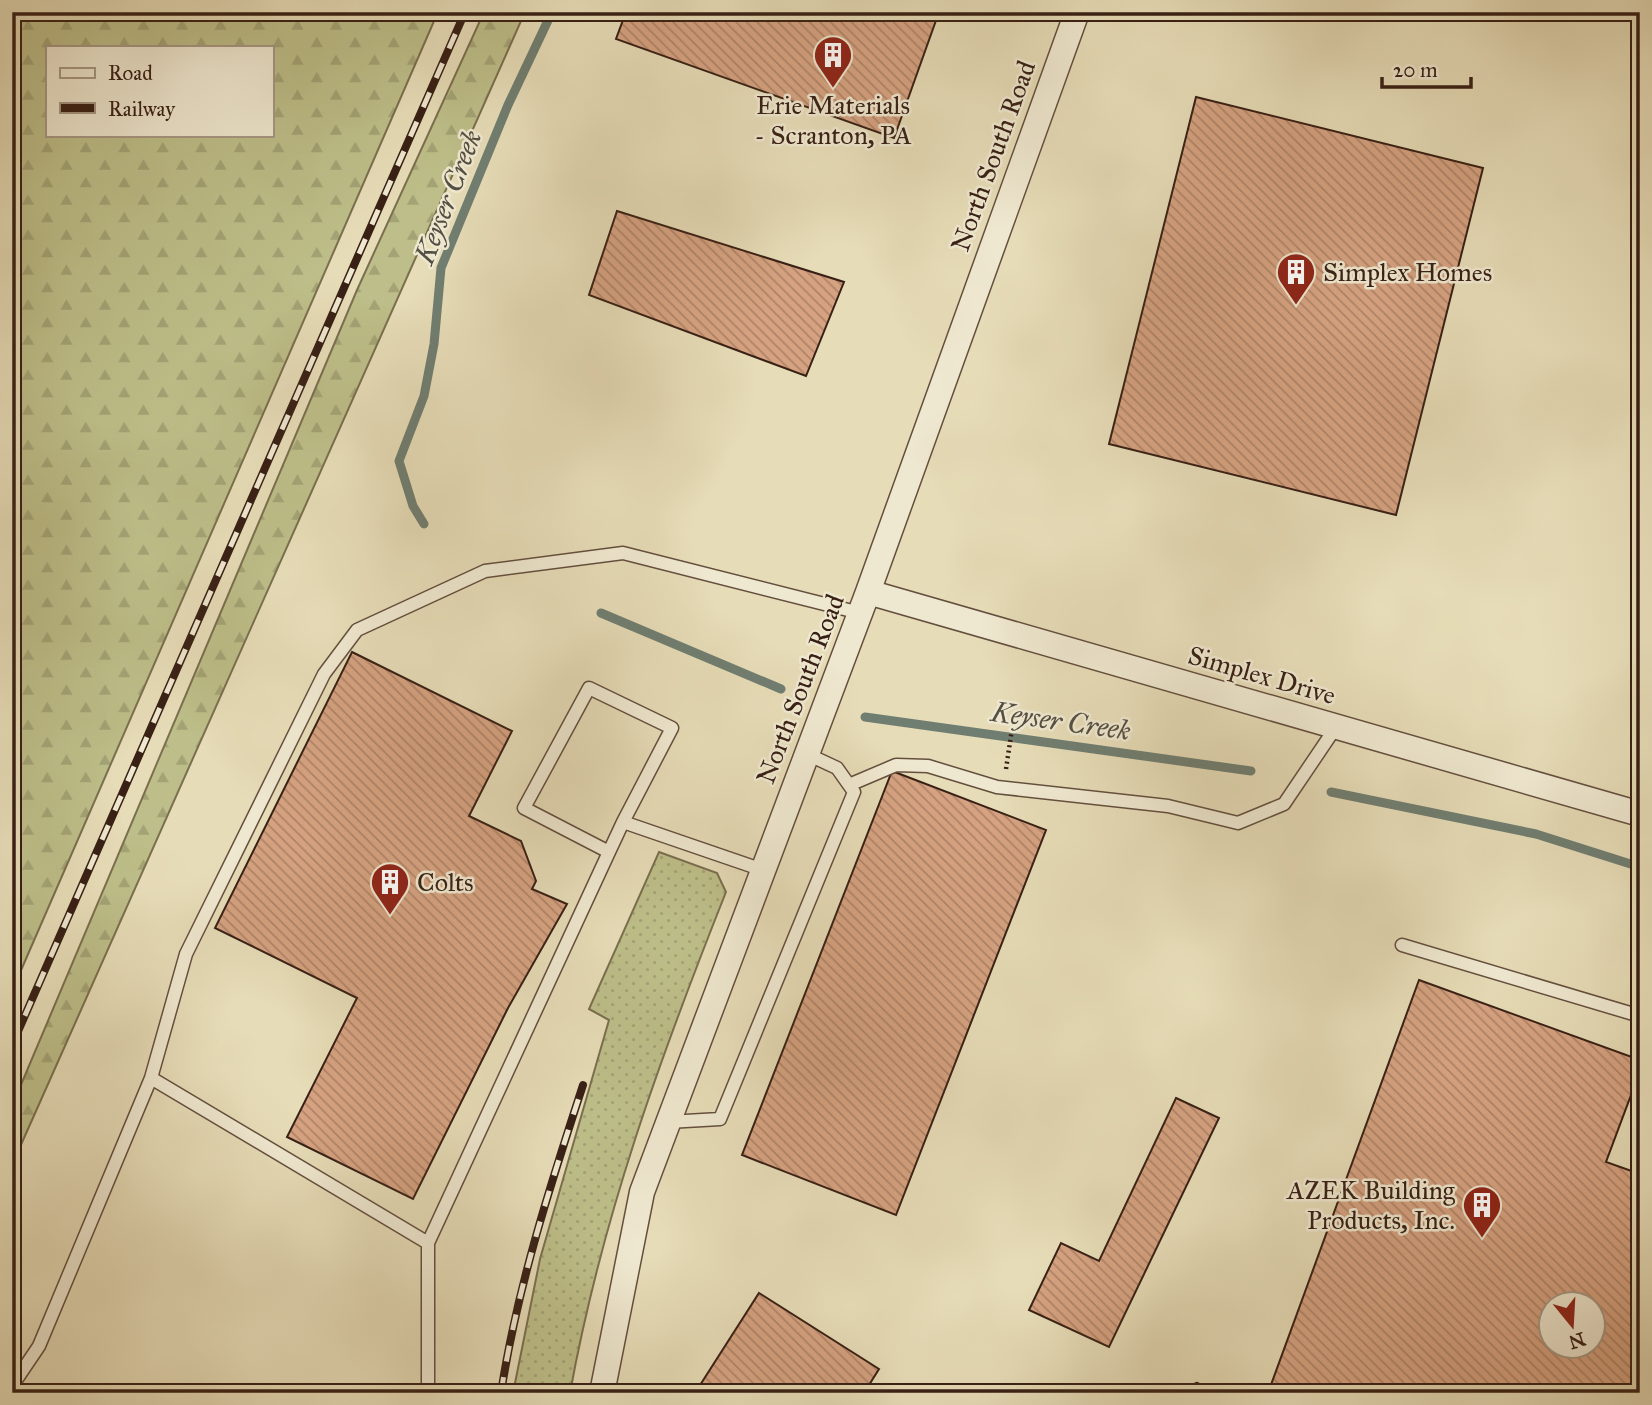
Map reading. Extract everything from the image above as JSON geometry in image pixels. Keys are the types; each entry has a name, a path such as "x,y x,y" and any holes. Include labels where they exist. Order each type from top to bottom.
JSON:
{"street":[{"name":"North South Road","path":"602,1393 642,1192 864,603 1077,12"},
{"name":"Simplex Drive","path":"864,603 1336,727 1640,814"}],"lane":[{"path":"12,1386 39,1346 151,1078 186,954 324,674 357,630 485,571 623,553 864,603"},
{"path":"428,1393 428,1243 623,822 672,727 589,688 524,808 609,852"},
{"path":"849,785 896,765 928,766 997,787 1168,806 1238,822 1284,804 1336,727"},
{"path":"668,1122 720,1119 854,792 836,768 807,754"},
{"path":"623,822 763,870"},
{"path":"1402,945 1640,1016"},
{"path":"151,1078 428,1243"}],"path":[{"path":"1007,762 1013,729"}],"green space":[{"path":"12,12 438,12 12,991"},
{"path":"484,12 525,12 12,1165 12,1106 357,290"},
{"path":"659,852 717,873 726,892 678,1016 635,1139 599,1264 570,1393 513,1393 540,1259 609,1020 589,1009"}],"building":[{"name":"Erie Materials - Scranton, PA","path":"626,12 939,12 894,138 616,39"},
{"name":"Simplex Homes","path":"1196,97 1483,168 1396,515 1109,444"},
{"path":"617,211 844,282 806,376 589,295"},
{"name":"Colts","path":"352,652 512,731 469,816 521,841 536,881 532,889 567,904 508,1008 413,1199 287,1137 357,998 215,928"},
{"path":"892,771 1046,830 896,1215 742,1155"},
{"name":"AZEK Building Products, Inc.","path":"1419,980 1640,1060 1640,1071 1606,1162 1640,1174 1640,1377 1634,1393 1268,1393"},
{"path":"1176,1098 1219,1118 1109,1347 1029,1310 1061,1243 1099,1261"},
{"path":"759,1293 879,1369 864,1393 695,1393"}],"waterway":[{"name":"Keyser Creek","path":"424,524 413,506 399,461 424,396 434,344 441,268 508,105 552,12"},
{"name":"Keyser Creek","path":"601,613 781,689"},
{"name":"Keyser Creek","path":"865,717 1251,771"},
{"name":"Keyser Creek","path":"1331,792 1536,834 1640,867"}],"railway":[{"path":"12,1045 465,12"},
{"path":"501,1393 525,1276 583,1085"},
{"path":"1193,1393 1197,1386"}],"place":[{"name":"Erie Materials - Scranton, PA","path":"833,89"},
{"name":"Simplex Homes","path":"1296,306"},
{"name":"Colts","path":"390,916"},
{"name":"AZEK Building Products, Inc.","path":"1482,1239"}]}
